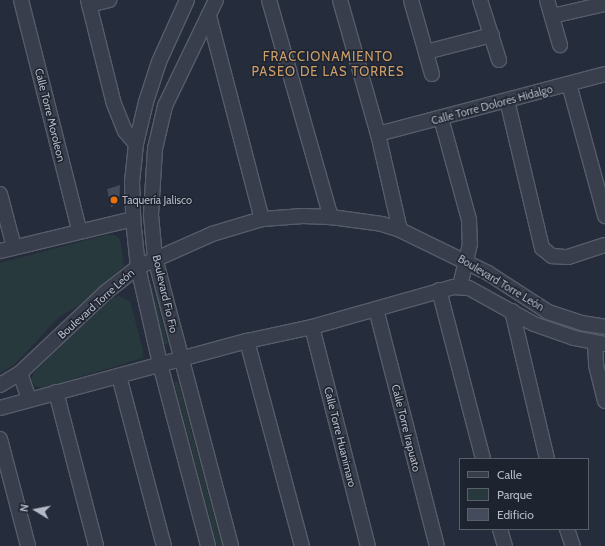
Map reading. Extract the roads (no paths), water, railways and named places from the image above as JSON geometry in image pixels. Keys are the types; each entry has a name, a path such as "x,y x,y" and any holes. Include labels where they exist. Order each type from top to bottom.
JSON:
{"street":[{"name":"Calle Torre Moroleon","path":"21,0 79,230"},
{"path":"110,0 89,2 114,104 126,131 136,144"},
{"name":"Boulevard Fio Fio","path":"187,0 159,62 136,144 132,182 133,219 138,267 160,364 208,546"},
{"name":"Boulevard Fio Fio","path":"216,0 165,106 155,149 151,184 155,258 180,359 232,546"},
{"path":"269,0 331,217"},
{"path":"340,0 378,134 400,230"},
{"path":"410,0 432,74"},
{"path":"480,0 492,35 498,60"},
{"path":"547,0 560,45"},
{"path":"552,16 605,4"},
{"path":"209,16 262,219"},
{"path":"426,52 492,35"},
{"name":"Calle Torre Dolores Hidalgo","path":"378,134 605,74"},
{"path":"569,84 605,216"},
{"path":"507,100 542,248 552,256 568,257 605,246"},
{"path":"0,408 28,399 247,341 312,327 439,290 460,286 467,262 470,244 469,220 441,118"},
{"path":"0,194 14,247"},
{"name":"Boulevard Torre León","path":"0,385 20,373 106,292 138,267 155,258 212,234 262,219 304,216 331,217 382,224 400,230 488,273 548,312 581,323 605,327"},
{"path":"0,251 79,230 133,219"},
{"name":"Boulevard Torre León","path":"460,286 469,288 534,324 600,343"},
{"path":"439,290 483,458"},
{"name":"Calle Torre Irapuato","path":"376,309 437,546"},
{"path":"512,311 547,458"},
{"name":"Calle Torre Huanimaro","path":"312,327 368,546"},
{"path":"247,341 302,546"},
{"path":"600,343 596,365 605,401"},
{"path":"20,373 28,399"},
{"path":"119,376 164,546"},
{"path":"56,392 96,546"},
{"path":"0,439 28,546"},
{"path":"500,530 505,546"},
{"path":"567,530 573,546"}],"place":[{"name":"Taquería Jalisco","path":"114,200"}],"district":[{"name":"FRACCIONAMIENTO PASEO DE LAS TORRES","path":"328,64"}]}
